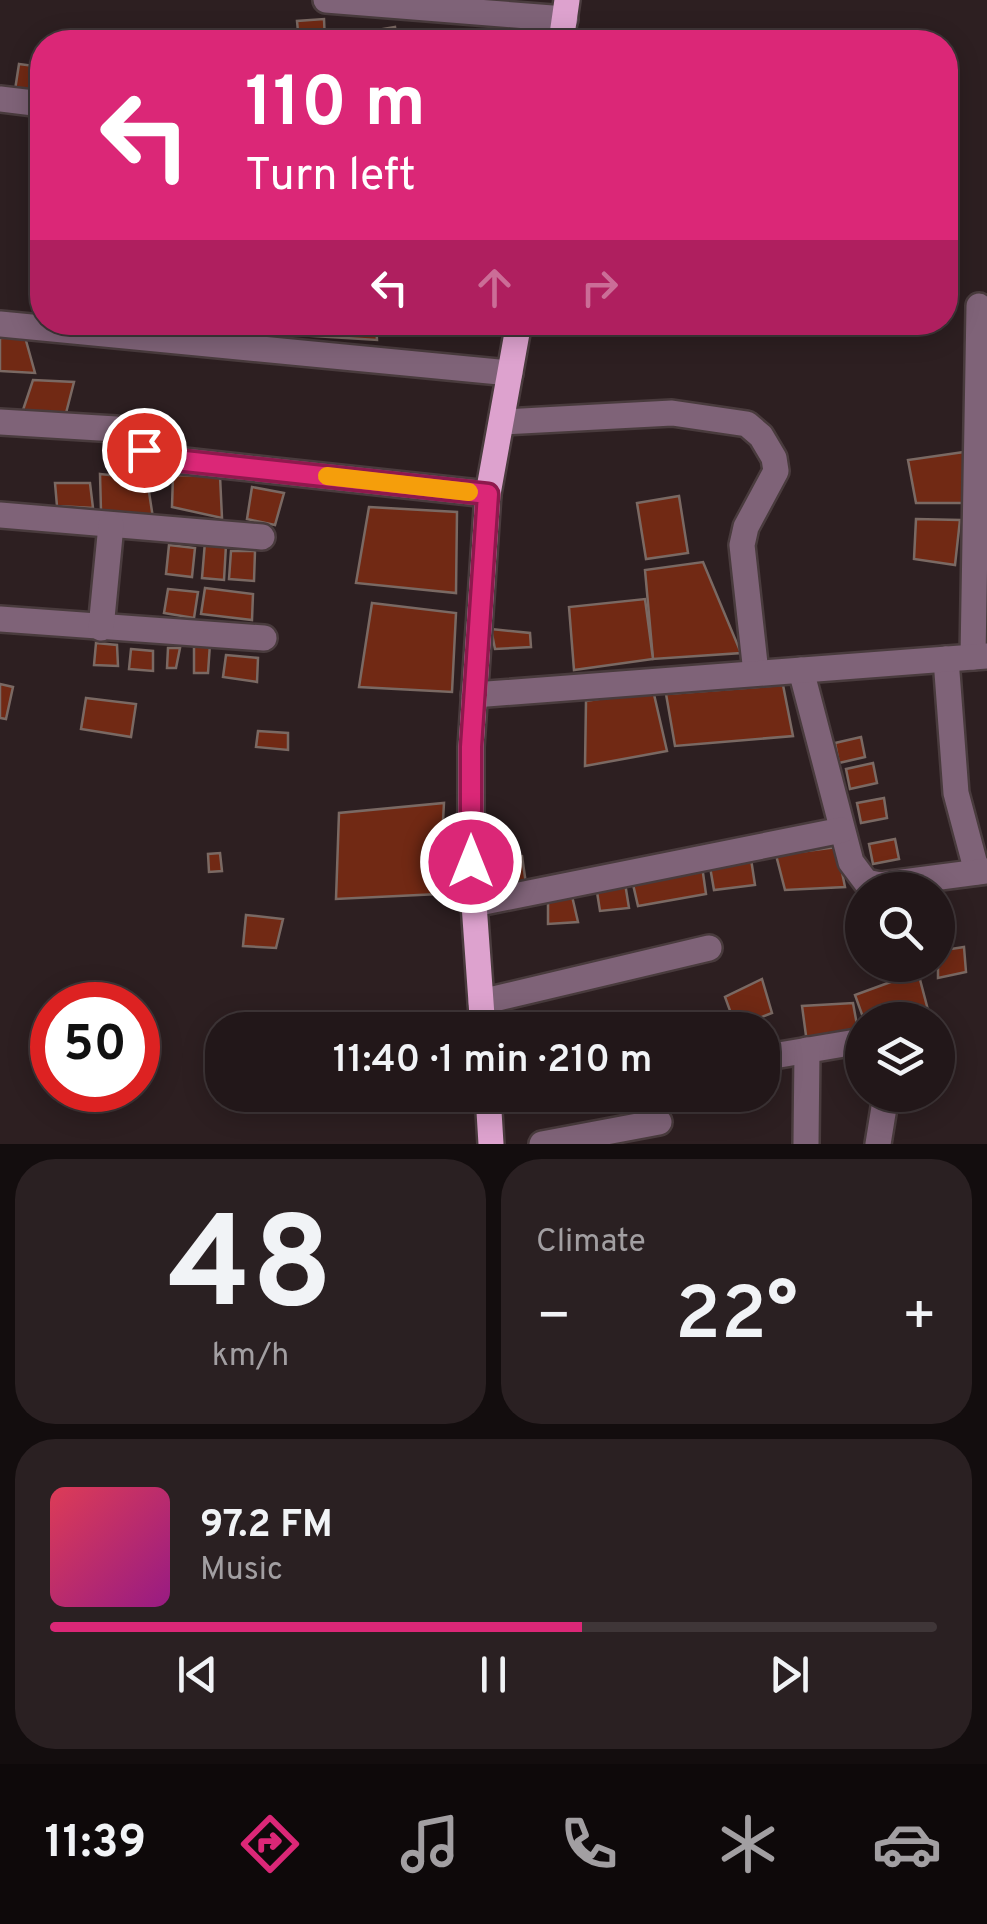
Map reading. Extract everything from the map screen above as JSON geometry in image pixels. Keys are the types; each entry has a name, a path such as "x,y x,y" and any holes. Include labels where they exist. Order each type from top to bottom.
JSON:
{"main road":[{"path":"482,1012 474,904 471,747 488,494 517,335"},
{"path":"489,1112 491,1144"}],"street":[{"path":"326,0 564,21"},
{"path":"0,99 30,103"},
{"path":"474,695 980,656 979,306"},
{"path":"0,324 30,325"},
{"path":"149,335 510,373"},
{"path":"502,422 672,413 747,424 762,436 776,470 746,527 742,545 756,674"},
{"path":"0,422 116,429 128,434 144,450 166,459 488,494"},
{"path":"0,515 262,537"},
{"path":"101,628 111,526"},
{"path":"0,620 264,638"},
{"path":"802,670 852,862 866,882 880,885 982,871 956,793 946,659"},
{"path":"474,904 842,830"},
{"path":"481,1002 709,948"},
{"path":"780,1055 845,1044"},
{"path":"806,1144 807,1050"},
{"path":"878,1144 883,1112"},
{"path":"542,1144 659,1122"}],"building":[{"path":"324,19 324,30 298,30 297,21"},
{"path":"19,64 30,65 30,92 15,90"},
{"path":"298,335 377,335 377,340"},
{"path":"25,337 35,373 0,371 0,338"},
{"path":"33,380 74,382 65,417 22,413"},
{"path":"964,452 963,503 916,503 908,460"},
{"path":"100,474 147,479 153,518 101,511"},
{"path":"173,475 220,476 222,518 172,507"},
{"path":"55,483 90,483 93,508 57,506"},
{"path":"252,487 284,493 275,525 247,519"},
{"path":"679,496 688,553 646,559 637,503"},
{"path":"369,507 457,512 456,593 356,583"},
{"path":"916,519 960,520 955,565 914,559"},
{"path":"205,542 226,545 224,580 202,578"},
{"path":"169,545 195,548 192,577 166,574"},
{"path":"231,551 255,551 254,581 229,579"},
{"path":"703,562 741,653 653,659 645,570"},
{"path":"205,588 253,594 252,620 201,614"},
{"path":"168,589 198,592 194,618 164,613"},
{"path":"645,599 653,659 574,670 569,607"},
{"path":"372,603 456,613 452,692 359,687"},
{"path":"491,629 530,633 531,647 495,649"},
{"path":"96,643 117,645 118,666 94,665"},
{"path":"210,644 208,673 194,673 194,646"},
{"path":"168,648 180,648 176,668 167,668"},
{"path":"131,649 153,651 153,671 129,669"},
{"path":"226,655 258,658 257,682 223,677"},
{"path":"0,684 13,687 6,719 0,718"},
{"path":"783,685 793,736 675,746 666,694"},
{"path":"653,690 667,751 585,766 586,701"},
{"path":"86,698 136,704 131,737 81,729"},
{"path":"258,731 288,733 288,750 256,747"},
{"path":"861,737 865,757 839,763 835,743"},
{"path":"873,763 877,783 850,789 846,769"},
{"path":"884,798 887,818 861,823 857,803"},
{"path":"444,803 439,894 336,899 339,813"},
{"path":"895,839 899,859 873,864 869,844"},
{"path":"837,847 845,887 785,890 776,855"},
{"path":"220,853 222,871 209,872 208,854"},
{"path":"522,856 526,884 483,891 479,860"},
{"path":"751,859 755,885 714,890 710,867"},
{"path":"702,866 706,894 638,906 632,880"},
{"path":"625,883 629,908 600,911 597,892"},
{"path":"572,896 578,922 548,924 548,902"},
{"path":"246,915 283,919 276,948 243,946"},
{"path":"964,947 966,972 955,974 955,948"},
{"path":"762,979 772,1012 730,1012 725,997"},
{"path":"891,982 921,982 926,1002 858,1002 855,995"},
{"path":"845,1003 845,1038 807,1043 802,1006"}],"slow traffic":[{"path":"327,476 469,492"}],"route":[{"path":"144,450 166,459 488,494 471,747 471,862"}]}
